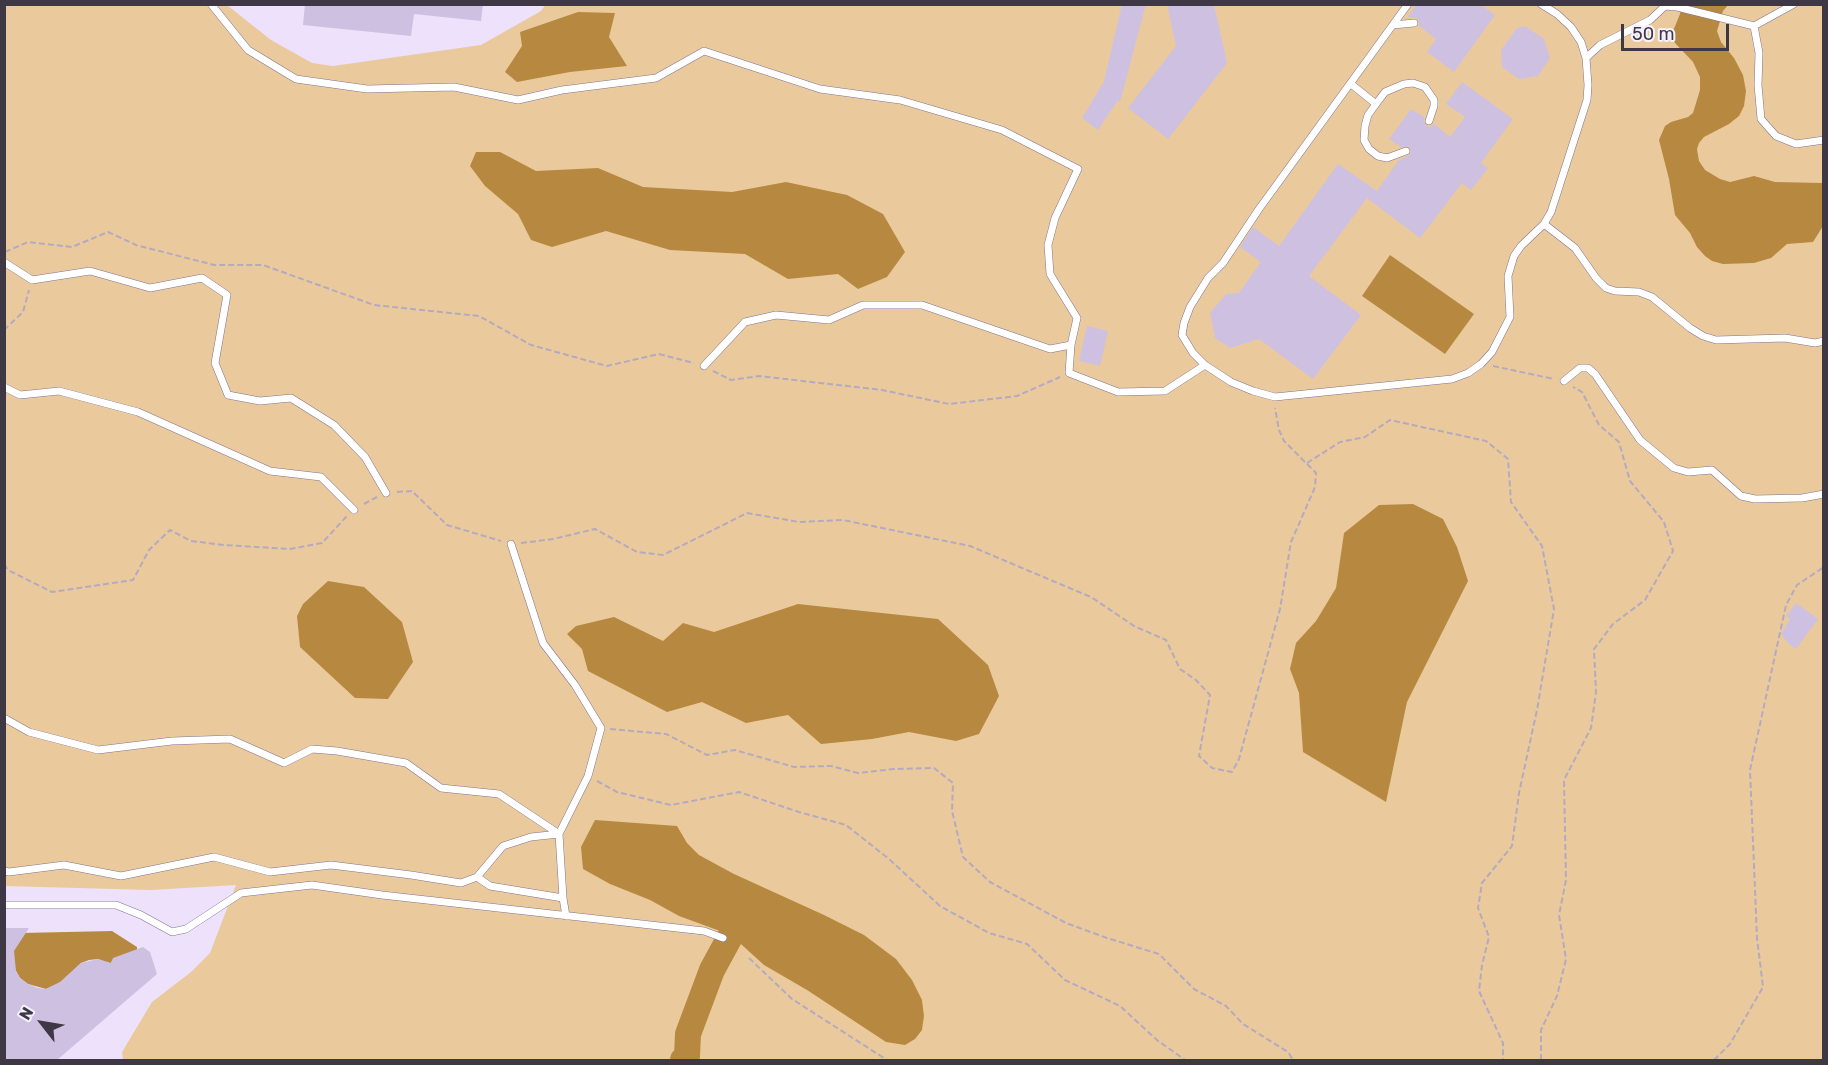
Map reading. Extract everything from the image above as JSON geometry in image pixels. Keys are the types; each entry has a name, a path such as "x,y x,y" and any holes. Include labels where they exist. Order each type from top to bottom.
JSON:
{"lane":[{"path":"211,4 248,50 296,79 367,89 454,87 518,100 562,90 656,78 704,51 820,89 900,100 1002,130 1078,169 1055,218 1048,245 1050,274 1077,318 1068,373 1118,392 1164,391 1205,365"},
{"path":"1408,4 1259,208 1223,263 1208,278 1190,307 1182,335 1193,353 1205,365 1231,382 1275,397 1452,379 1481,364 1492,352 1510,317 1508,276 1514,256 1544,224 1551,212 1587,100 1586,58 1581,42 1571,27 1541,4"},
{"path":"1586,58 1600,45 1650,20 1665,6 1754,26 1794,4"},
{"path":"1393,25 1414,23"},
{"path":"1754,26 1759,53 1758,85 1761,119 1776,136 1796,144 1824,140"},
{"path":"1406,151 1387,158 1378,156 1369,149 1364,140 1368,115 1385,92 1404,84 1413,83 1425,87 1434,100 1429,121"},
{"path":"1351,84 1376,104"},
{"path":"1544,224 1575,248 1606,288 1615,291 1639,292 1652,297 1703,336 1716,340 1785,338 1815,343 1824,341"},
{"path":"4,261 32,280 90,271 150,288 202,278 227,295 215,363 228,395 260,402 291,398 334,424 365,457 386,493"},
{"path":"704,366 745,322 776,315 829,320 863,305 922,305 1050,349 1071,345"},
{"path":"1564,381 1580,368 1588,368 1595,374 1640,440 1674,468 1688,472 1712,470 1741,496 1755,499 1802,498 1824,494"},
{"path":"4,387 20,395 59,391 138,411 270,471 321,477 354,510"},
{"path":"511,544 543,643 575,685 601,728 588,776 559,834 566,916"},
{"path":"4,718 29,732 98,750 172,741 230,739 284,763 312,749 406,763 441,788 499,795 559,834"},
{"path":"4,871 64,865 121,876 214,857 270,872 331,865 461,884 477,877 503,846 531,837 559,834"},
{"path":"477,877 490,886 563,898"},
{"path":"4,905 116,905 141,915 172,932 186,929 241,893 312,885 704,932 723,938"}],"path":[{"path":"4,252 28,242 72,247 108,232 136,246 214,265 262,266 374,305 479,316 531,345 607,366 659,354 704,366 731,381 759,376 882,390 949,404 1017,396 1068,373"},
{"path":"4,330 23,312 32,280"},
{"path":"1481,364 1564,381 1582,392 1599,425 1619,442 1630,481 1664,522 1673,551 1645,600 1613,624 1594,649 1596,692 1591,728 1564,780 1566,880 1559,915 1566,959 1557,996 1541,1030 1541,1060"},
{"path":"4,564 8,570 52,592 133,580 149,550 170,530 191,541 290,549 322,543 354,510 386,493 412,491 447,525 511,544 553,539 595,529 637,552 663,555 747,513 799,522 843,520 970,546 1091,597 1134,626 1166,640 1180,669 1196,680 1210,695 1199,756 1212,768 1232,772 1239,759 1280,609 1290,542 1315,487 1316,473 1284,441 1279,430 1275,397"},
{"path":"1307,463 1340,442 1365,437 1390,420 1486,441 1508,459 1511,502 1542,546 1554,609 1537,710 1519,793 1512,846 1482,883 1478,908 1489,937 1479,991 1503,1043 1503,1060"},
{"path":"1714,1060 1730,1044 1763,987 1757,938 1750,770 1786,605 1797,585 1824,567"},
{"path":"601,728 666,734 707,755 735,750 794,767 831,766 858,773 934,768 953,783 952,811 963,857 990,882 1066,923 1159,954 1194,989 1226,1006 1243,1024 1288,1052 1293,1060"},
{"path":"588,776 617,792 671,805 739,792 846,825 889,859 940,906 988,933 1027,944 1065,980 1120,1005 1157,1040 1185,1060"},
{"path":"749,958 792,999 886,1060"}],"shaded area":[{"path":"546,4 1823,5 1823,1060 123,1060 122,1052 152,1002 191,972 210,953 236,885 151,890 5,886 5,5 227,5 271,40 312,63 333,66 481,45 541,11"},
{"path":"1681,5 1728,5 1723,11 1717,31 1721,42 1734,58 1743,75 1746,91 1744,106 1739,116 1704,137 1699,143 1697,149 1699,161 1705,170 1730,182 1754,176 1775,182 1823,183 1823,226 1813,242 1787,244 1771,258 1754,263 1723,264 1705,256 1675,215 1659,140 1665,126 1693,113 1700,90 1700,77 1693,62 1671,36 1680,14"},
{"path":"578,12 615,13 609,37 627,66 570,72 517,82 505,72 522,46 520,32"},
{"path":"476,152 500,152 536,171 598,168 643,187 732,192 786,182 847,195 883,214 905,252 887,277 858,289 838,274 788,279 745,254 670,250 606,231 552,247 531,240 518,214 485,186 470,166"},
{"path":"1390,255 1474,314 1445,354 1362,296"},
{"path":"1413,504 1443,519 1457,547 1468,581 1407,702 1386,802 1303,752 1299,693 1290,669 1296,643 1316,621 1336,588 1344,533 1379,505"},
{"path":"328,581 364,587 402,622 413,662 388,699 355,698 300,647 297,616 303,604"},
{"path":"798,604 938,619 988,665 999,696 979,734 956,741 909,732 872,739 821,744 788,715 746,723 702,702 667,712 588,671 582,649 567,634 576,626 614,617 663,641 683,623 714,632"},
{"path":"595,820 677,826 687,843 699,855 734,874 864,935 896,959 912,980 922,1000 924,1016 922,1030 915,1039 905,1045 886,1042 807,990 764,965 731,935 679,916 583,869 581,847"},
{"path":"112,931 137,947 137,956 114,958 110,964 98,959 89,960 81,963 61,982 46,989 28,984 20,978 11,957 21,933"}],"building":[{"path":"305,4 483,4 481,21 414,14 411,36 303,25"},
{"path":"1122,4 1146,4 1120,102 1118,100 1098,130 1082,118 1104,81"},
{"path":"1167,4 1214,4 1227,63 1168,139 1128,108 1176,46"},
{"path":"1480,4 1495,15 1454,72 1427,52 1436,39 1419,26 1417,18 1407,18 1416,5"},
{"path":"1525,26 1544,39 1550,58 1538,76 1519,79 1502,67 1501,50 1517,28"},
{"path":"1462,82 1513,119 1481,163 1488,168 1471,190 1462,183 1420,238 1367,198 1309,276 1361,315 1313,379 1259,339 1230,348 1215,338 1210,313 1226,294 1239,293 1261,262 1240,247 1253,227 1279,246 1338,164 1377,191 1399,160 1411,153 1409,146 1401,147 1389,139 1411,109 1424,117 1425,125 1430,127 1434,124 1450,137 1465,117 1446,104"},
{"path":"1087,326 1108,331 1100,366 1079,361"},
{"path":"1796,603 1818,619 1796,649 1781,634 1790,619 1786,616"},
{"path":"4,928 29,928 14,951 16,971 20,978 38,988 46,989 60,982 81,963 98,959 111,963 113,958 143,947 150,952 157,974 57,1060 4,1060"}],"waterway":[{"path":"683,1060 687,1056 688,1034 712,970 731,935"}]}
